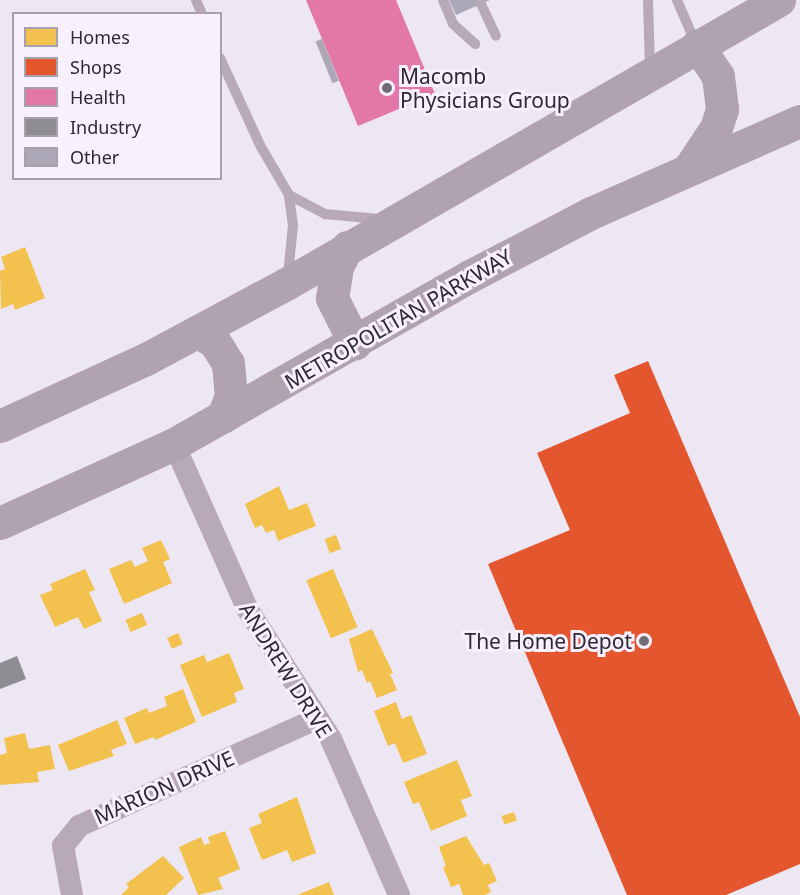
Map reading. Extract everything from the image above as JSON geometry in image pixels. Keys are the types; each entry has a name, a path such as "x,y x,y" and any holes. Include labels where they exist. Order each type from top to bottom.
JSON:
{"main road":[{"path":"0,426 197,332 286,284 650,71 779,0"},
{"path":"690,167 716,128 722,109 718,75 697,45"},
{"name":"METROPOLITAN PARKWAY","path":"0,523 174,444 519,250 690,167 800,121"},
{"path":"348,247 337,267 332,298 355,344"},
{"path":"197,332 214,341 228,363 231,396 223,417"}],"street":[{"name":"ANDREW DRIVE","path":"174,444 248,610 318,718 399,895"},
{"name":"MARION DRIVE","path":"72,895 63,846 79,826 318,718"}],"lane":[{"path":"443,0 453,24 475,44"},
{"path":"648,0 650,71"},
{"path":"677,0 697,45"},
{"path":"481,4 496,36"},
{"path":"222,62 261,147 289,195 292,257 286,284"},
{"path":"289,195 334,216 398,218"}],"building: Homes":[{"path":"25,247 45,298 15,310 13,304 1,309 0,271 5,269 1,257"},
{"path":"279,486 289,510 307,503 316,526 278,541 274,530 266,533 262,525 255,528 245,504"},
{"path":"336,535 341,549 330,553 325,539"},
{"path":"161,540 170,559 163,562 172,583 124,604 109,569 131,560 135,567 148,561 142,548"},
{"path":"85,569 95,590 89,592 102,621 84,629 78,617 55,627 40,595 53,590 50,584"},
{"path":"333,569 358,627 331,638 306,580"},
{"path":"142,613 147,625 131,632 125,620"},
{"path":"372,629 393,673 390,674 397,690 377,698 370,681 367,683 362,670 358,672 349,639"},
{"path":"178,633 183,644 172,649 167,638"},
{"path":"229,653 244,689 234,693 237,702 202,717 180,665 204,655 207,662"},
{"path":"183,689 196,722 155,740 154,737 135,744 124,718 147,708 149,713 167,706 164,697"},
{"path":"396,702 402,719 411,715 427,754 403,763 395,743 388,746 374,711"},
{"path":"117,720 127,744 111,750 114,756 69,771 58,745"},
{"path":"25,733 29,749 50,745 55,769 37,772 39,782 0,785 0,755 7,753 4,738"},
{"path":"457,760 472,796 461,800 467,816 431,831 419,802 413,804 404,782"},
{"path":"297,797 316,853 292,862 287,850 262,860 249,828 262,823 258,814"},
{"path":"514,812 517,821 504,825 502,816"},
{"path":"225,831 240,869 218,878 223,889 198,895 179,847 201,837 204,845 210,843 208,837"},
{"path":"466,836 484,865 489,863 497,881 488,885 491,892 485,895 463,895 459,884 451,887 443,867 446,866 439,847"},
{"path":"163,856 184,878 166,895 121,895 129,887 126,884"},
{"path":"329,882 334,895 297,895"}],"building: Shops":[{"name":"The Home Depot","path":"648,361 800,717 800,864 726,895 627,895 488,564 570,530 537,453 630,413 614,375"}],"building: Health":[{"name":"Macomb Physicians Group","path":"306,0 396,0 435,94 358,126"}],"building: Industry":[{"path":"17,656 26,679 0,689 0,663"}],"building: Other":[{"path":"449,0 490,0 456,15"},
{"path":"322,39 339,81 332,83 316,42"}],"place":[{"name":"Macomb Physicians Group","path":"387,88"},
{"name":"The Home Depot","path":"644,641"}]}
